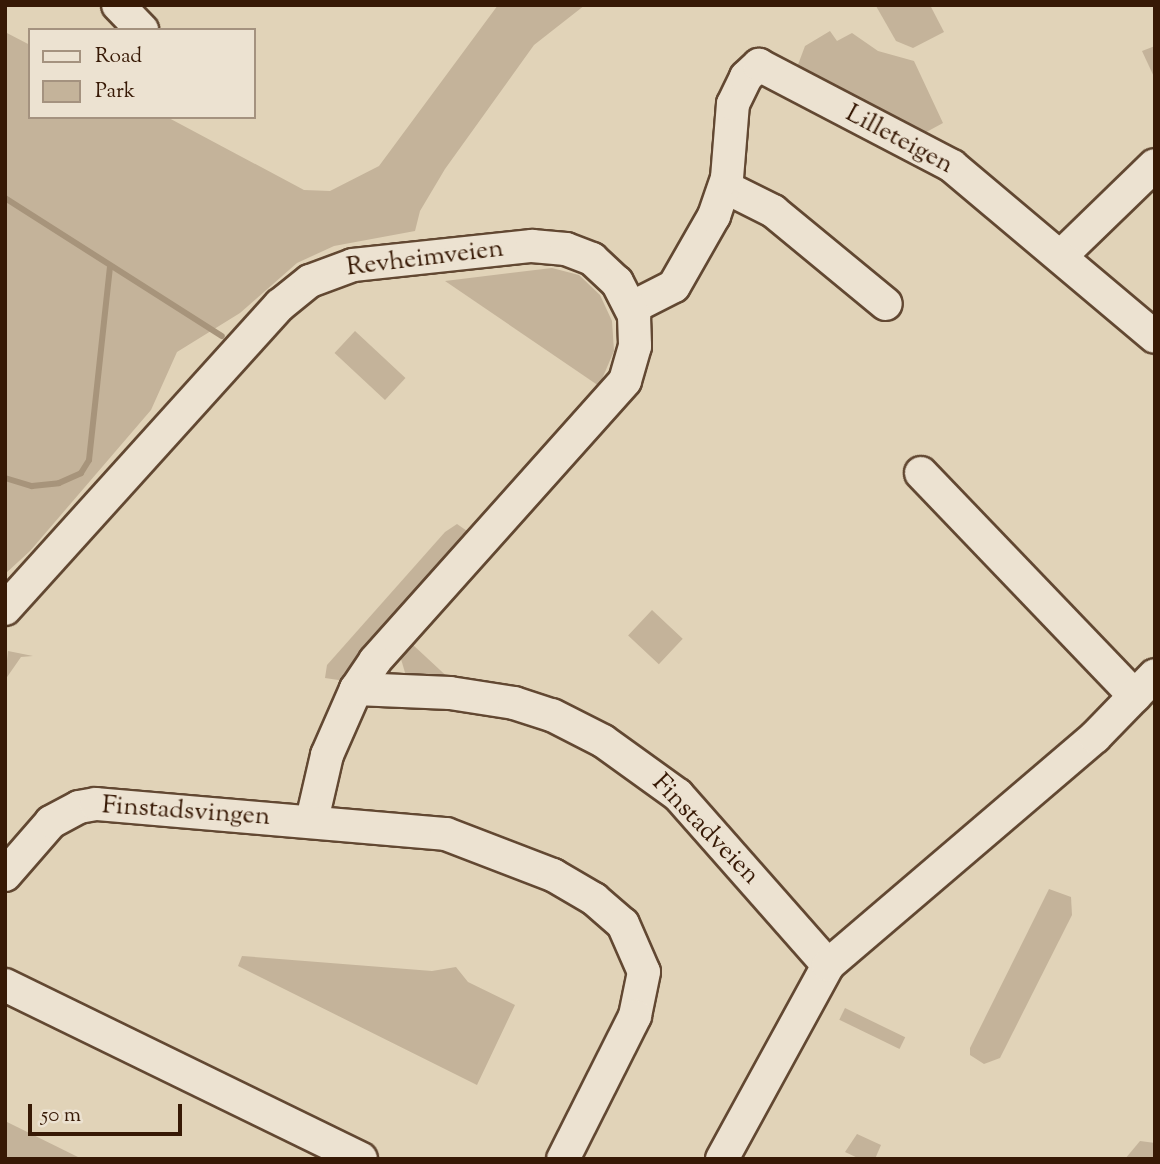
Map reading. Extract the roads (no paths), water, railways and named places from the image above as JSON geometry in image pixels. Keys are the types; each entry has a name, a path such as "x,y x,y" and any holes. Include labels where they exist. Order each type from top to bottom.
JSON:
{"street":[{"path":"118,5 140,28"},
{"name":"Lilleteigen","path":"725,187 733,104 746,77 759,65 937,156 1062,255 1155,337"},
{"path":"1062,255 1155,165"},
{"path":"631,308 674,286 725,187 773,211 886,304"},
{"name":"Revheimveien","path":"5,609 280,305 319,276 353,265 552,246 575,251 599,264 617,282 631,308 636,337 632,364 621,387 390,642 356,689"},
{"path":"722,1159 828,965 1094,737 1145,685 921,472"},
{"path":"313,820 327,755 356,689"},
{"name":"Finstadveien","path":"356,689 450,693 514,703 552,715 603,741 678,795 828,965"},
{"name":"Finstadsvingen","path":"5,875 51,822 87,805 313,820 446,834 480,844 594,898 630,932 644,972 635,1016 563,1159"},
{"path":"5,985 360,1159"}],"waterway":[{"path":"5,198 222,336"},
{"path":"5,478 32,486 59,483 81,473 89,460 110,266"}]}
